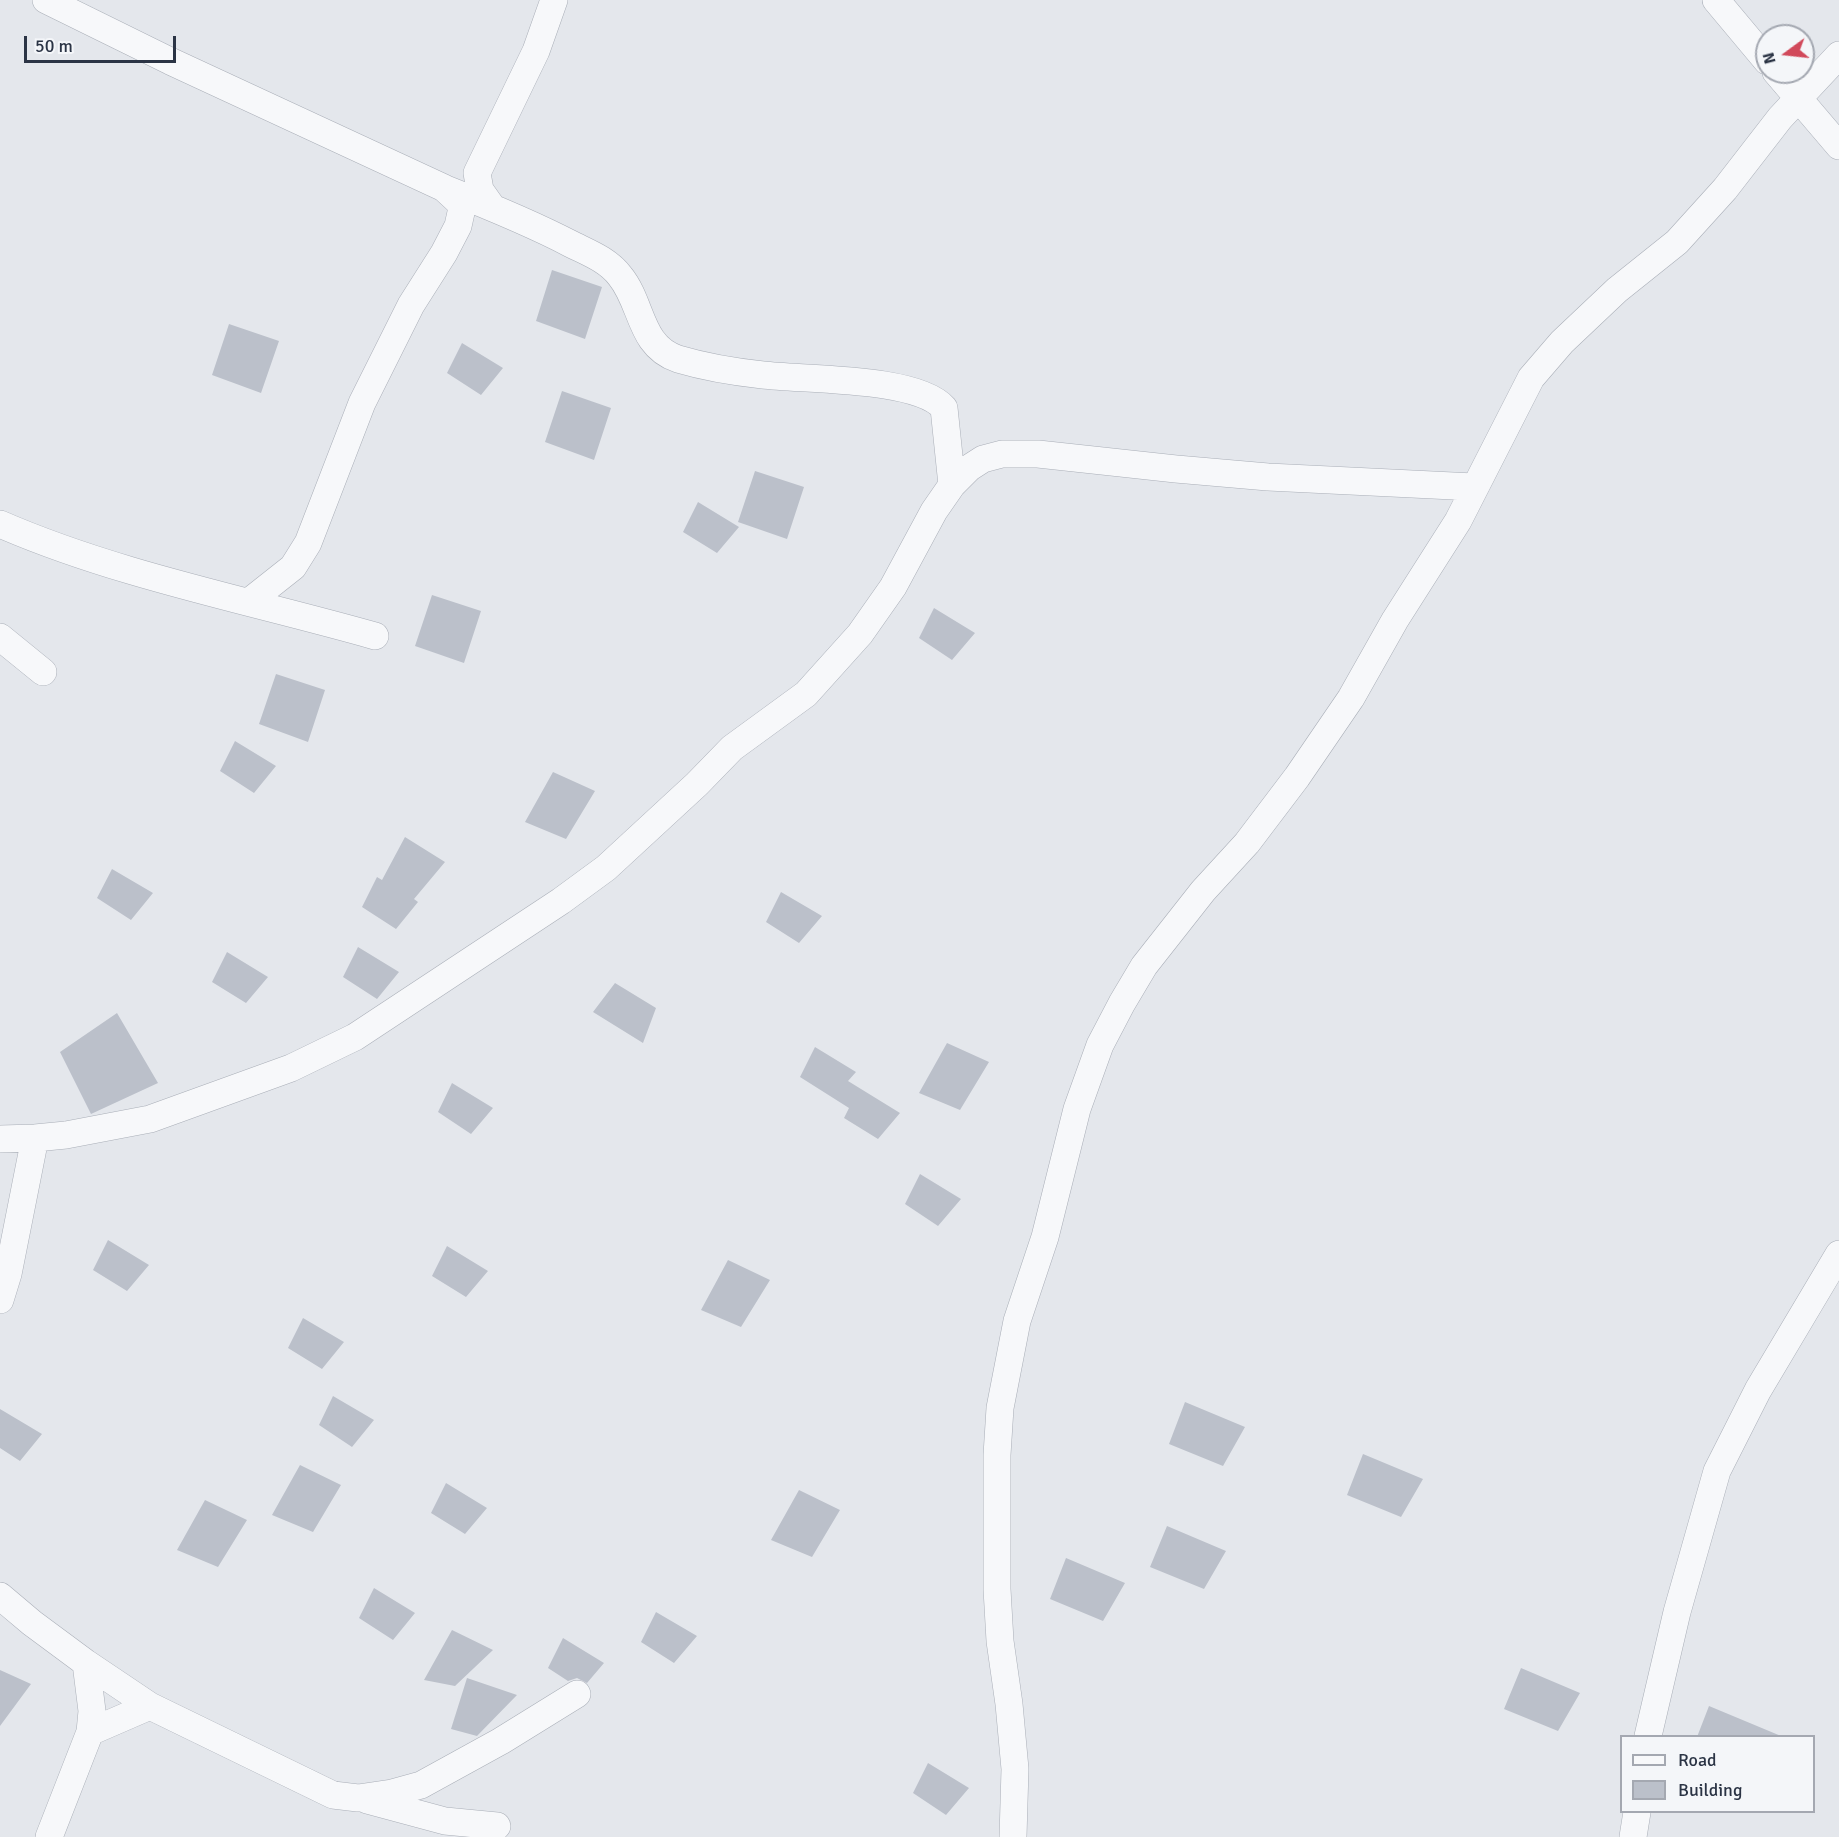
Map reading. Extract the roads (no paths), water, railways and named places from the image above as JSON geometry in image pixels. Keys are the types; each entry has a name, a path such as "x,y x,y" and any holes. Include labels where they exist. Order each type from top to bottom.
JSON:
{"street":[{"path":"46,0 170,61 444,188 526,221 605,261 620,275 629,290 643,328 664,352 677,358 763,375 897,386 923,393 937,400 944,408 952,485"},
{"path":"492,207 480,190 477,173 537,51 554,0"},
{"path":"1716,0 1755,47"},
{"path":"1013,1837 1016,1769 1000,1641 997,1589 997,1455 1000,1408 1017,1321 1045,1237 1077,1108 1100,1045 1143,966 1203,891 1247,843 1297,777 1351,698 1395,620 1458,520 1531,378 1562,342 1617,290 1677,242 1725,189 1780,118 1839,55"},
{"path":"1786,84 1839,146"},
{"path":"250,601 293,567 308,543 362,403 411,305 444,254 458,226 462,208 444,188"},
{"path":"0,1139 66,1135 150,1119 291,1068 365,1031 561,901 606,868 697,784 732,748 806,694 860,634 893,587 934,512 952,485 969,468 983,459 1002,454 1038,454 1268,477 1474,487"},
{"path":"0,524 112,564 375,636"},
{"path":"0,637 43,672"},
{"path":"0,1300 8,1274 35,1138"},
{"path":"1648,1735 1677,1612 1717,1471 1758,1390 1839,1254"},
{"path":"0,1596 86,1664 150,1706 333,1795 358,1798 445,1821 497,1826"},
{"path":"49,1837 90,1732 92,1702 86,1664"},
{"path":"358,1798 420,1785 501,1741 578,1694"},
{"path":"90,1732 150,1706"},
{"path":"1634,1837 1637,1813"}]}
